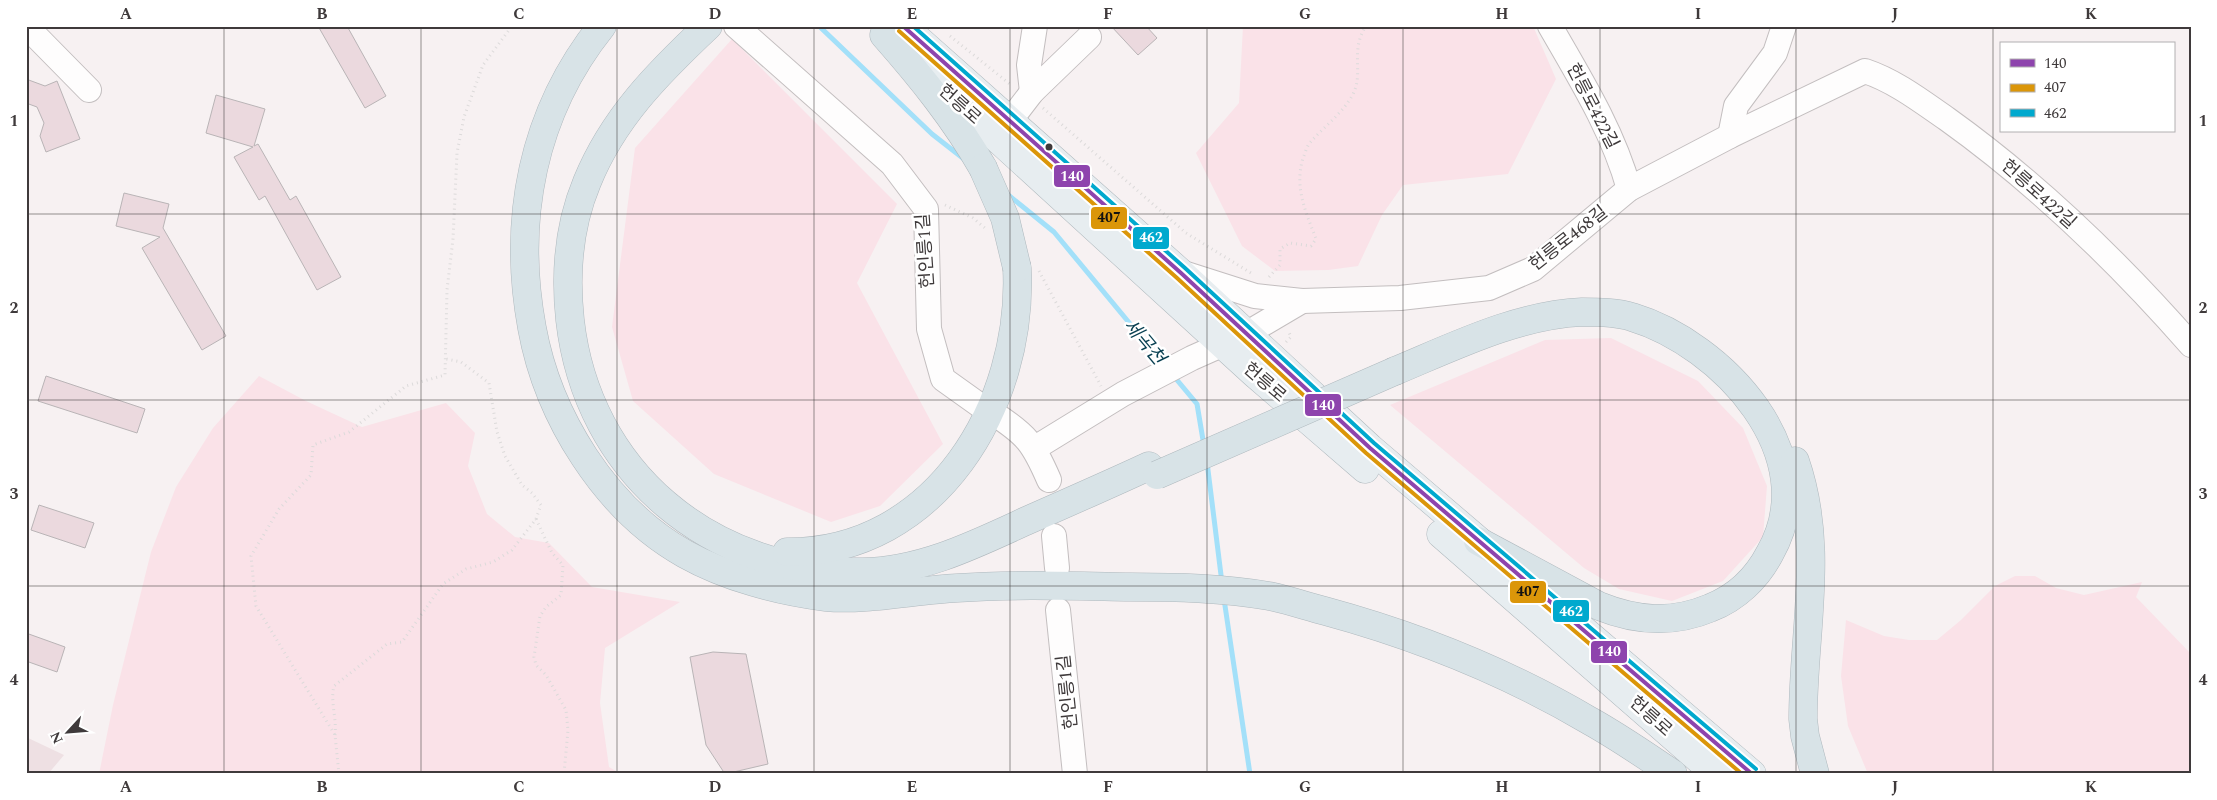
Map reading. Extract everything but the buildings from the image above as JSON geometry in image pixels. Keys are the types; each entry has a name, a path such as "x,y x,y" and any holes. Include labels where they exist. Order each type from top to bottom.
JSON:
{"highway":[{"path":"602,26 566,79 543,130 530,174 526,202 523,257 525,285 534,340 554,398 566,424 597,473 616,496 637,518 683,553 746,579 790,591 830,598 957,588 1049,584 1169,586 1217,589 1272,597 1387,629 1470,661 1525,686 1590,720 1674,774"},
{"path":"708,26 664,67 630,105 605,142 586,184 576,218 568,272 568,300 578,362 586,390 597,416 614,446 634,472 674,512 701,531 738,550 783,563 823,570 865,572 897,569 962,550 1153,471 1390,367 1496,314 1554,298 1582,297 1617,300 1652,310 1687,327 1726,354 1751,378 1771,407 1796,464 1806,502 1812,579 1803,719 1805,736 1815,774"},
{"path":"738,550 808,552 843,546 890,526 935,493 961,462 981,428 1002,382 1015,329 1016,268 1006,218 983,168 944,107 887,29"},
{"path":"1390,367 1527,321 1584,312 1630,316 1688,342 1728,375 1758,411 1779,455 1784,477 1786,502 1782,524 1774,547 1759,570 1742,589 1723,602 1693,614 1653,619 1620,614 1599,606 1478,541"},
{"path":"746,579 828,588 875,584 924,574 968,559 1153,471"}],"main road":[{"name":"헌릉로","path":"887,29 1009,122 1181,273 1234,339 1270,356 1370,448 1752,774"},
{"name":"헌릉로","path":"887,29 1716,774"}],"street":[{"path":"26,26 90,90"},
{"name":"헌인릉1길","path":"736,26 892,164 926,209 929,329 943,379 1016,428 1035,448 1049,480"},
{"path":"1030,94 1029,65 1035,26"},
{"name":"헌릉로422길","path":"1550,26 1622,162 1630,189"},
{"path":"1730,136 1736,106 1775,53 1784,26"},
{"path":"1009,122 1030,94 1089,37"},
{"name":"헌릉로422길","path":"1866,72 1886,78 1985,146 2095,244 2191,345"},
{"name":"헌릉로468길","path":"1181,273 1292,307 1489,288 1532,269 1630,189 1730,136 1866,72"},
{"name":"헌릉로468길","path":"1234,339 1292,307"},
{"path":"1035,448 1123,394 1192,358 1234,339"},
{"path":"1054,536 1057,568"},
{"name":"헌인릉1길","path":"1058,610 1075,774"}],"path":[{"path":"335,735 256,606 251,556 279,509 311,475 313,445 349,432 406,386 445,375 447,290 454,239 457,153 464,117 483,64 512,26"},
{"path":"1262,277 1270,279 1269,276 1280,265 1280,249 1290,243 1311,246 1316,239 1300,194 1300,170 1307,146 1331,122 1353,95 1358,73 1357,45 1366,26"},
{"path":"945,32 1017,90 1030,94 1186,233 1257,275"},
{"path":"1270,356 1291,337 1292,307"},
{"path":"339,774 332,694 334,686 386,644 402,642 443,584 466,569 493,562 512,550 536,519 541,505 532,492 522,485 505,456 497,432 489,383 461,362 446,359"},
{"path":"536,519 552,553 563,565 561,595 546,607 540,616 534,658 536,665 546,675 566,710 568,730 564,774"}],"shaded area":[{"path":"1243,26 1533,26 1556,79 1508,174 1403,185 1382,215 1358,266 1328,270 1275,271 1242,246 1196,153 1239,103"},
{"path":"732,39 897,204 857,283 943,444 880,506 831,522 714,474 633,401 612,327 635,148"},
{"path":"1611,338 1698,381 1743,428 1767,486 1763,537 1723,581 1672,601 1619,589 1584,568 1390,405 1545,340"},
{"path":"259,376 306,401 362,427 446,403 475,433 468,466 487,514 515,537 549,543 592,587 680,602 605,648 600,703 609,767 621,774 99,774 113,705 151,552 176,487 213,428"},
{"path":"2015,576 2035,576 2056,588 2084,595 2142,582 2136,597 2191,654 2191,774 1868,774 1848,726 1841,676 1846,620 1884,636 1909,640 1937,640 1961,620 1995,586"},
{"path":"26,737 64,755 48,774 26,774"}],"waterway":[{"name":"세곡천","path":"819,26 932,134 964,159"},
{"name":"세곡천","path":"1007,194 1054,232 1165,366"},
{"name":"세곡천","path":"1172,374 1197,404 1204,446"},
{"name":"세곡천","path":"1207,462 1222,583"},
{"name":"세곡천","path":"1224,599 1250,774"}],"transit line":[{"name":"140","path":"903,26 1181,273 1370,448 1752,774"},
{"name":"462","path":"913,26 1185,268 1374,443 1756,769"},
{"name":"407","path":"899,31 1177,278 1366,453 1742,774"}]}
